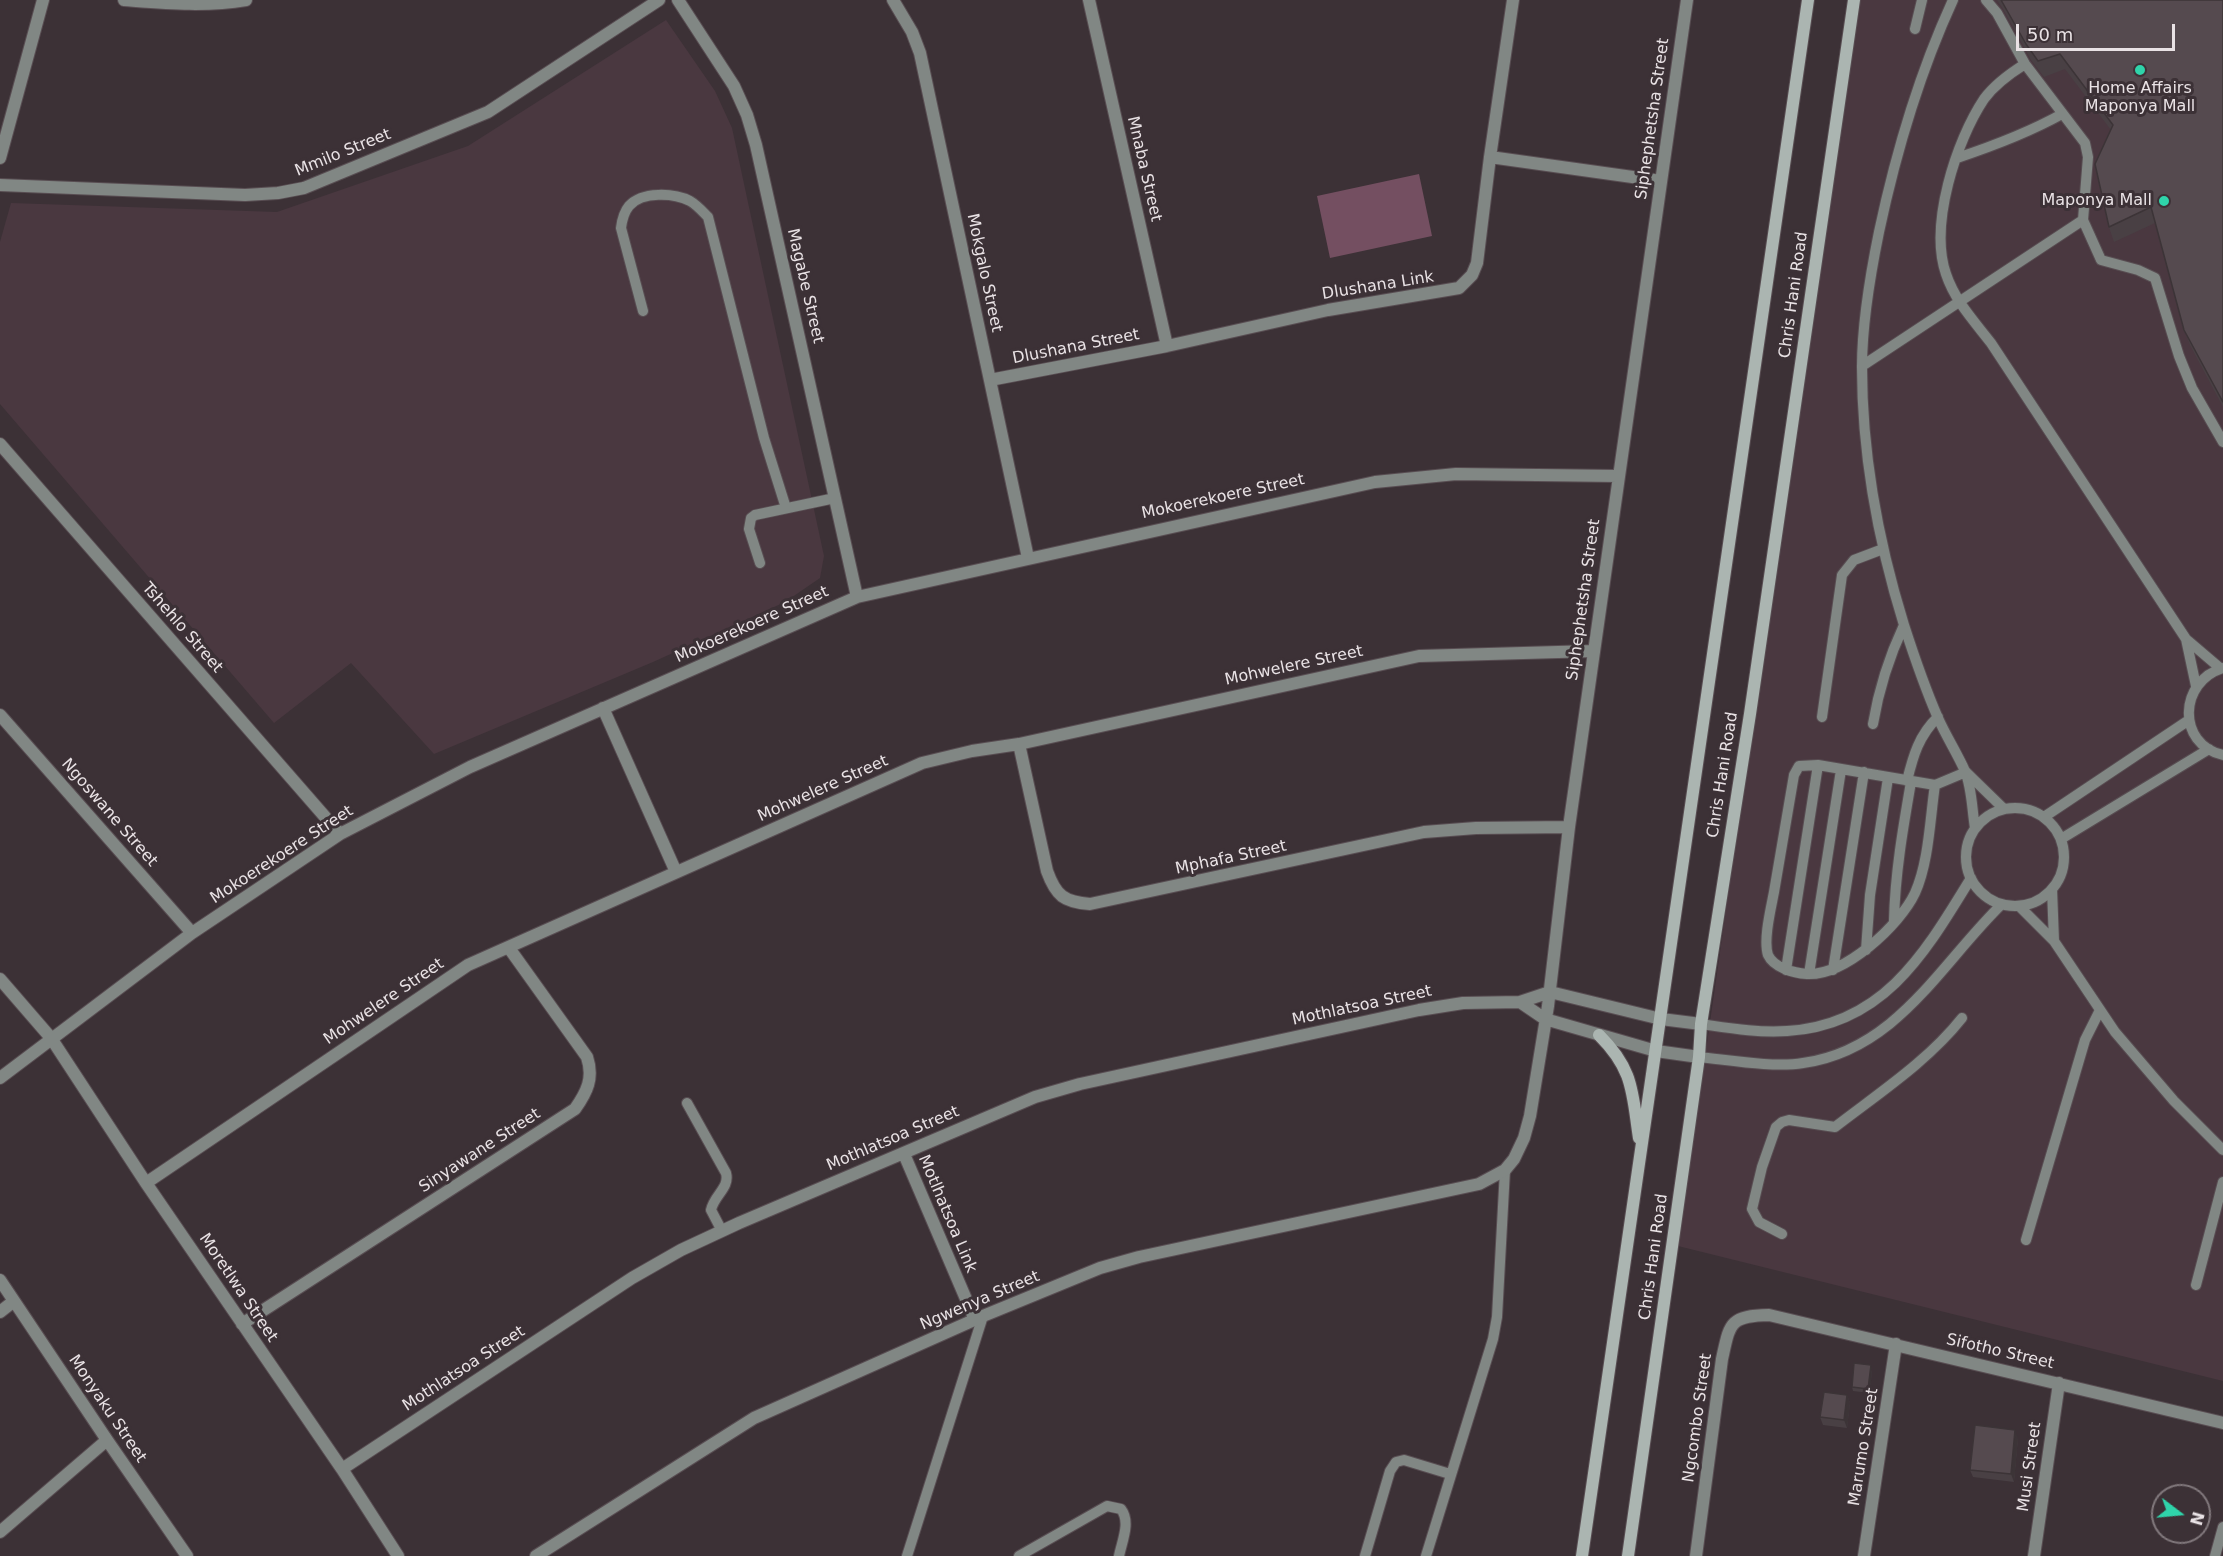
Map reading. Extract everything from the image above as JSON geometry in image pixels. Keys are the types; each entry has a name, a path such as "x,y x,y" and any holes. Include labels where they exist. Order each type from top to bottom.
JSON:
{"main road":[{"name":"Chris Hani Road","path":"1582,1556 1808,0"},
{"name":"Chris Hani Road","path":"1628,1556 1701,1024 1750,714 1854,0"},
{"path":"1599,1035 1620,1058 1629,1079 1634,1094 1641,1151"}],"street":[{"path":"0,158 43,0"},
{"path":"124,0 168,4 224,4 246,0"},
{"name":"Mmilo Street","path":"0,185 245,195 278,194 304,188 488,112 659,0"},
{"name":"Magabe Street","path":"678,0 734,86 747,115 756,145 857,597"},
{"name":"Mokgalo Street","path":"893,0 912,32 920,53 1028,558"},
{"name":"Mnaba Street","path":"1089,0 1167,346"},
{"name":"Dlushana Link","path":"1167,346 1328,310 1459,288 1472,275 1478,263 1490,157 1513,0"},
{"name":"Siphephetsha Street","path":"1479,1184 1505,1170 1519,1151 1524,1138 1550,992 1593,651 1687,0"},
{"path":"1490,157 1661,181"},
{"name":"Dlushana Street","path":"990,380 1167,346"},
{"name":"Tshehlo Street","path":"0,444 340,834"},
{"name":"Mokoerekoere Street","path":"0,1078 192,933 340,834 470,767 857,597 1385,480 1456,474 1618,476"},
{"name":"Mohwelere Street","path":"146,1183 468,965 922,763 972,751 1019,744 1419,656 1593,651"},
{"path":"603,708 676,872"},
{"name":"Ngoswane Street","path":"0,715 192,933"},
{"name":"Mphafa Street","path":"1019,744 1052,885 1066,900 1078,903 1090,904 1158,891 1424,832 1476,828 1569,827"},
{"name":"Sinyawane Street","path":"242,1324 574,1109 579,1102 591,1079 587,1057 509,948"},
{"name":"Moretlwa Street","path":"0,979 51,1038 146,1183 342,1469 398,1556"},
{"path":"1550,992 1661,1019 1701,1024"},
{"name":"Mothlatsoa Street","path":"342,1469 632,1278 681,1250 1015,1105 1080,1084 1419,1010 1463,1003 1520,1002 1550,992"},
{"path":"1520,1002 1545,1019 1656,1051 1698,1058"},
{"name":"Motlhatsoa Link","path":"903,1154 979,1318"},
{"name":"Ngwenya Street","path":"536,1556 754,1418 979,1318 1100,1268 1140,1257 1479,1184"},
{"name":"Monyaku Street","path":"0,1280 188,1556"},
{"path":"0,1312 14,1301"},
{"name":"Sifotho Street","path":"1769,1315 2223,1422"},
{"name":"Ngcombo Street","path":"1696,1556 1722,1359 1728,1335 1734,1322 1743,1317 1769,1315"},
{"name":"Marumo Street","path":"1864,1556 1896,1344"},
{"name":"Musi Street","path":"2034,1556 2059,1383"},
{"path":"0,1532 107,1440"}],"lane":[{"path":"1915,29 1922,0"},
{"path":"1953,0 1937,33 1904,128 1884,209 1865,313 1862,366 1864,419 1872,492 1883,549 1905,625 1938,717 1966,772 1975,828"},
{"path":"1986,0 1997,13 2025,64 2085,143 2088,158 2084,220 2101,260 2138,270 2155,278 2179,356 2192,388 2223,442"},
{"path":"2025,64 2000,81 1984,98 1971,122 1957,158 1943,203 1940,242 1946,274 1959,303 1991,343 2186,639 2222,668 2206,675 2196,686 2191,697 2189,720 2193,731 2209,749 2223,755"},
{"path":"1957,158 2002,143 2062,114"},
{"path":"643,311 621,228 622,218 629,206 649,196 661,195 688,200 698,206 708,217 764,438 786,508"},
{"path":"1862,366 2084,220"},
{"path":"760,563 749,529 749,520 755,515 835,498"},
{"path":"1822,717 1842,575 1854,560 1883,549"},
{"path":"1873,724 1878,693 1889,658 1905,625"},
{"path":"2186,639 2196,686"},
{"path":"1894,921 1895,893 1909,781 1916,748 1926,729 1938,717"},
{"path":"2044,817 2189,720"},
{"path":"2061,839 2209,749"},
{"path":"1935,786 1921,875 1909,904 1894,921 1866,950 1852,961 1833,970 1809,974 1786,970 1771,960 1767,953 1768,926 1794,775 1799,766 1818,765 1935,786 1966,772"},
{"path":"1786,970 1818,765"},
{"path":"1809,974 1841,770"},
{"path":"1833,970 1864,772"},
{"path":"1966,772 2004,809"},
{"path":"1866,950 1870,895 1888,778"},
{"path":"2004,809 2025,809 2044,817 2055,826 2064,852 2064,865 2060,878 2052,889 2037,900 2019,906 2002,904 1989,898 1979,890 1967,866 1966,853 1975,828 1983,819 2004,809"},
{"path":"1701,1024 1750,1031 1788,1031 1815,1026 1861,1011 1893,988 1918,960 1971,878"},
{"path":"2052,889 2054,941"},
{"path":"1698,1058 1802,1064 1832,1057 1867,1040 1910,1008 1978,927 2002,904"},
{"path":"2019,906 2054,941 2115,1032 2174,1101 2223,1150"},
{"path":"2026,1240 2085,1040 2100,1010"},
{"path":"1782,1234 1759,1222 1752,1209 1762,1167 1776,1127 1790,1120 1835,1127 1945,1040 1962,1018"},
{"path":"687,1103 726,1173 726,1185 715,1199 711,1210 722,1231"},
{"path":"1426,1556 1493,1339 1497,1317 1505,1170"},
{"path":"2196,1285 2223,1182"},
{"path":"907,1556 979,1318"},
{"path":"1365,1556 1390,1471 1396,1462 1404,1460 1450,1474"},
{"path":"1019,1556 1107,1506 1121,1509 1125,1515 1126,1524 1119,1556"},
{"path":"2215,1556 2223,1527"}],"shaded area":[{"name":"Maponya Mall","path":"1856,0 2223,0 2223,1381 1678,1246"},
{"path":"666,20 715,91 732,128 824,556 820,578 785,602 653,662 434,754 351,663 274,723 0,404 0,242 11,203 277,212 468,146"},
{"path":"1419,174 1432,236 1330,258 1317,196"}],"building":[{"name":"Maponya Mall","path":"2001,0 2223,0 2223,402 2184,330 2151,207 2109,227 2095,164 2113,125 2060,54 2038,61"},
{"path":"1854,1363 1871,1365 1868,1389 1852,1387"},
{"path":"1824,1392 1847,1395 1844,1420 1820,1417"},
{"path":"1975,1425 2015,1430 2011,1474 1970,1470"}],"place":[{"name":"Home Affairs Maponya Mall","path":"2140,70"},
{"name":"Maponya Mall","path":"2164,201"}]}
